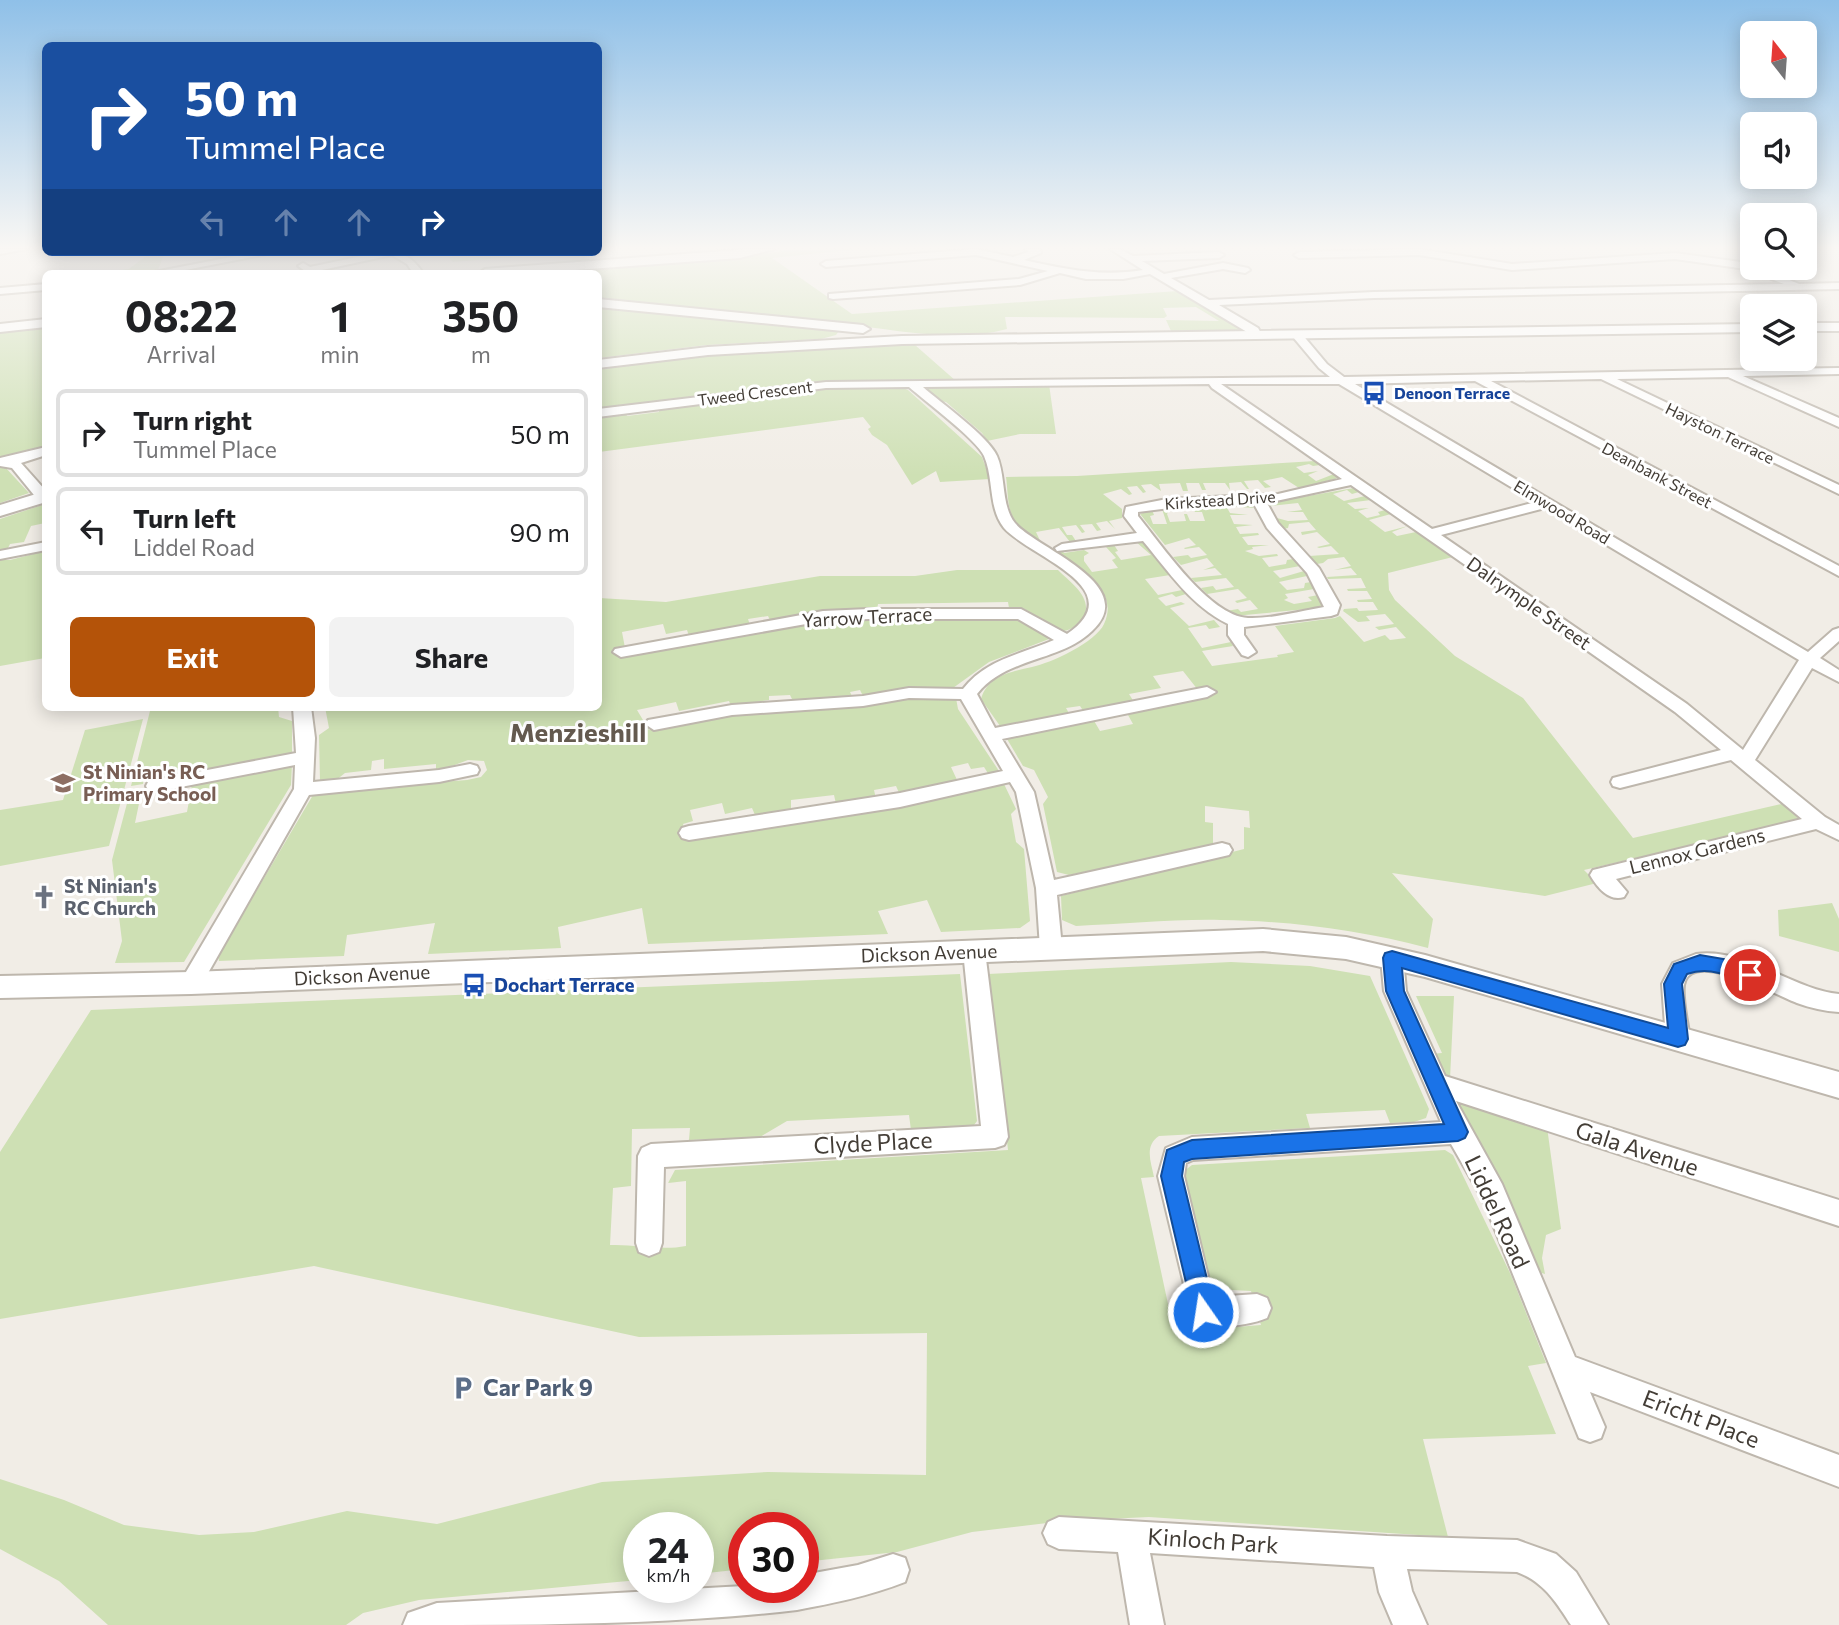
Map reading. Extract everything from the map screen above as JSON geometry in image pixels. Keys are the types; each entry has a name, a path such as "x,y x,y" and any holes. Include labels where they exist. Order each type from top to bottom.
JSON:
{"street":[{"path":"0,328 29,325"},
{"path":"819,325 876,335 944,339 1740,328"},
{"path":"1245,325 1257,335"},
{"path":"831,326 845,334 845,342"},
{"path":"1817,327 1839,327"},
{"path":"602,364 708,351 845,342 876,335"},
{"name":"Elmwood Road","path":"1297,335 1323,366 1342,380 1839,677"},
{"path":"912,384 1839,371"},
{"path":"1730,373 1839,423"},
{"name":"Hayston Terrace","path":"1601,376 1839,490"},
{"name":"Deanbank Street","path":"1476,378 1839,572"},
{"name":"Dalrymple Street","path":"1213,380 1216,386 1681,708 1818,822 1839,833"},
{"path":"912,384 986,449 993,459 1007,523 1029,542 1082,576 1096,600 1097,614 1088,628 1068,641 997,667 978,680 968,694"},
{"name":"Tweed Crescent","path":"602,412 802,387 912,384"},
{"path":"5,462 42,452"},
{"path":"5,462 16,465 42,494"},
{"name":"Kirkstead Drive","path":"1147,536 1131,516 1131,510 1190,500 1278,498 1353,481"},
{"path":"0,511 42,497"},
{"path":"1147,536 1194,591 1224,618 1236,623 1331,611 1332,605 1314,571 1272,525 1258,499"},
{"path":"1429,534 1548,503"},
{"name":"Kirkstead Drive","path":"1062,548 1147,536"},
{"path":"1092,543 1102,556"},
{"path":"0,555 42,547"},
{"name":"Yarrow Terrace","path":"621,652 823,616 869,614 1021,614 1068,641"},
{"path":"1236,623 1236,635 1248,652"},
{"path":"1620,782 1740,757 1808,660 1839,633"},
{"path":"990,735 1207,692"},
{"path":"654,724 732,710 863,701 909,693 968,694"},
{"path":"968,694 1015,775 1029,806 1046,888 1051,948"},
{"path":"191,983 303,789 306,757 302,711"},
{"path":"155,786 306,757"},
{"path":"303,789 439,776 470,770"},
{"path":"689,832 900,800 1015,775"},
{"name":"Lennox Gardens","path":"1617,892 1600,874 1818,822"},
{"path":"1046,888 1070,886 1222,850"},
{"name":"Dickson Avenue","path":"0,987 191,983 1263,940 1346,948 1392,958 1839,1085"},
{"name":"Clyde Place","path":"649,1243 651,1156 995,1137 974,951"},
{"name":"Liddel Road","path":"1392,958 1395,991 1458,1132 1493,1193 1590,1427"},
{"path":"1678,1039 1673,984 1681,969 1700,962 1729,967 1812,999 1839,1003"},
{"name":"Gala Avenue","path":"1436,1084 1839,1213"},
{"path":"1256,1308 1203,1312 1171,1176 1175,1156 1192,1150 1458,1132"},
{"name":"Ericht Place","path":"1564,1367 1839,1471"},
{"path":"1059,1533 1131,1536"},
{"name":"Kinloch Park","path":"1147,1625 1131,1536 1387,1552 1517,1556 1544,1566 1564,1584 1591,1625"},
{"path":"1387,1552 1396,1592 1410,1625"},
{"path":"420,1625 437,1620 736,1604 858,1582 894,1570"}],"green space":[{"path":"42,325 42,449 0,458 0,330"},
{"path":"602,325 843,325 836,335 821,339 707,345 602,358"},
{"path":"851,325 1006,325 1007,329 967,335 926,334"},
{"path":"1168,325 1235,325 1244,330 1171,331"},
{"path":"915,345 956,381 834,380 771,386 771,389 602,411 602,369 711,355"},
{"path":"1049,384 1056,434 1020,434 987,441 982,433 946,402 938,401 926,390 929,386"},
{"path":"848,387 900,387 908,390 982,457 990,479 940,482 936,471 912,485 887,445 872,435 868,429 871,427 863,417 602,452 602,415 626,412 627,416 659,412 659,408 735,399 737,402 773,398 772,394"},
{"path":"1315,461 1320,465 1296,467 1304,473 1318,471 1308,475 1316,481 1334,474 1338,478 1299,488 1282,477 1263,481 1271,487 1265,488 1258,480 1244,481 1249,489 1241,482 1229,483 1230,490 1225,483 1203,483 1206,490 1202,490 1199,483 1186,483 1188,491 1183,491 1180,483 1159,484 1161,491 1151,484 1141,485 1146,492 1143,493 1137,486 1127,487 1132,494 1129,495 1121,489 1103,494 1122,509 1122,518 1109,521 1115,529 1107,521 1096,523 1101,530 1097,531 1092,524 1080,525 1085,532 1082,533 1076,525 1062,527 1067,535 1072,535 1076,541 1070,542 1059,528 1036,532 1041,543 1014,519 1009,505 1006,477 1077,476"},
{"path":"0,466 5,467 29,493 0,503"},
{"path":"1354,488 1359,492 1352,494 1347,490 1333,494 1344,501 1365,496 1371,500 1347,503 1355,509 1369,508 1358,511 1367,518 1380,515 1378,512 1385,510 1391,514 1369,520 1385,532 1408,526 1392,532 1397,536 1416,532 1453,557 1388,573 1389,590 1395,600 1455,656 1523,698 1633,838 1786,803 1799,820 1584,870 1597,883 1545,896 1392,873 1433,919 1428,948 1351,931 1274,922 1203,920 1076,926 1062,920 1061,896 1244,849 1244,827 1250,828 1249,811 1205,806 1205,822 1213,823 1213,845 1069,875 1057,872 1043,804 1048,797 1034,770 1023,766 1007,739 1013,735 1093,719 1100,731 1133,724 1128,715 1143,709 1214,695 1207,688 1198,690 1183,671 1153,676 1161,688 1129,694 1134,702 1084,712 1080,706 1066,708 1070,715 1000,726 981,699 989,685 1001,676 1040,665 1072,651 1092,638 1104,624 1108,607 1103,591 1076,566 1048,548 1061,549 1064,553 1084,550 1089,553 1084,556 1084,561 1092,572 1118,568 1112,560 1116,558 1106,547 1114,545 1121,560 1151,555 1135,541 1144,543 1170,575 1145,579 1158,595 1182,590 1186,594 1158,598 1166,606 1181,602 1185,604 1170,608 1189,626 1214,620 1220,627 1209,629 1206,625 1188,628 1202,648 1231,642 1233,646 1202,651 1212,666 1278,657 1277,655 1294,652 1275,626 1340,616 1364,642 1385,635 1390,640 1406,638 1396,627 1379,630 1375,627 1394,624 1385,614 1366,616 1370,621 1358,622 1343,611 1357,608 1359,611 1378,610 1373,602 1358,602 1357,600 1372,599 1367,591 1348,591 1347,589 1366,588 1361,578 1328,579 1327,577 1357,575 1351,568 1334,570 1351,566 1344,557 1317,564 1309,556 1339,554 1331,546 1317,547 1330,544 1317,532 1302,535 1301,532 1316,530 1309,522 1289,524 1288,528 1283,529 1277,518 1288,521 1308,520 1303,512 1287,512 1302,510 1298,503 1269,506 1273,502"},
{"path":"1248,504 1254,508 1226,506 1230,513 1248,515 1230,515 1234,524 1253,525 1236,527 1240,534 1258,533 1259,535 1242,537 1248,545 1269,545 1252,547 1253,549 1245,551 1259,556 1277,554 1278,556 1262,558 1269,567 1286,564 1287,560 1293,559 1300,566 1273,571 1280,578 1304,571 1307,576 1279,582 1287,590 1304,588 1305,583 1311,582 1314,589 1285,594 1288,598 1284,600 1294,604 1312,601 1308,597 1318,595 1322,605 1318,608 1234,616 1226,611 1258,609 1250,600 1237,603 1235,601 1247,598 1238,589 1207,594 1201,588 1213,586 1216,590 1234,587 1226,578 1195,582 1191,578 1222,575 1215,568 1203,570 1214,566 1207,558 1181,565 1173,557 1207,555 1199,547 1185,549 1196,545 1189,538 1165,545 1140,514 1152,510 1154,515 1150,516 1153,524 1167,524 1162,509 1171,508 1167,514 1170,522 1186,521 1184,514 1187,514 1190,521 1205,521 1202,512 1195,512 1192,505"},
{"path":"42,505 42,524 31,526 24,542 10,544 7,550 0,550 0,519"},
{"path":"42,552 42,659 0,666 0,560"},
{"path":"957,570 1058,570 1080,592 1086,606 1085,613 1077,625 1062,631 1023,608 1009,608 1008,602 878,604 877,610 771,622 768,616 748,619 750,625 689,636 687,630 666,634 663,624 622,632 625,648 823,620 1018,616 1050,634 1049,639 989,662 953,688 917,687 863,696 860,690 850,692 853,698 793,701 790,695 769,696 769,700 731,706 729,701 679,711 676,702 637,710 649,730 757,711 856,707 927,695 956,698 958,709 999,771 989,775 984,767 971,769 968,763 951,767 958,782 900,795 896,786 874,790 876,799 836,804 834,795 791,800 791,810 755,815 752,808 725,814 722,803 690,810 693,821 683,824 685,833 1004,784 1016,809 1011,814 1016,842 1024,849 1030,921 1020,928 941,932 927,900 878,911 888,934 648,944 642,908 558,927 561,948 428,954 435,923 347,935 344,956 219,961 218,956 313,795 325,791 467,780 481,777 487,770 484,761 468,760 436,772 436,764 384,769 384,759 372,761 371,770 345,773 335,781 320,780 319,735 329,728 326,711 602,711 602,598 666,602 820,576 915,576"},
{"path":"150,711 278,711 279,717 292,721 292,752 286,757 194,775 194,767 144,777 143,784 131,786"},
{"path":"143,719 109,846 0,866 0,810 63,800 85,730"},
{"path":"292,764 291,785 184,962 115,963 122,941 112,860 130,792 142,789 135,823 187,812 192,784"},
{"path":"1832,903 1839,919 1839,952 1779,936 1778,910"},
{"path":"1231,962 1310,966 1370,976 1429,1109 1426,1118 1414,1122 1390,1123 1385,1110 1306,1114 1310,1128 1159,1136 1154,1140 1150,1155 1154,1177 1141,1178 1174,1332 1261,1325 1251,1291 1212,1289 1184,1171 1192,1165 1445,1150 1453,1155 1511,1275 1546,1363 1528,1366 1556,1434 1423,1439 1448,1537 1149,1517 1064,1521 972,1532 897,1552 819,1560 819,1512 728,1512 728,1571 714,1572 714,1512 623,1512 623,1581 419,1600 363,1613 346,1625 108,1625 59,1581 0,1549 0,1479 64,1500 124,1525 199,1535 254,1532 347,1511 437,1524 602,1482 768,1472 926,1475 927,1333 639,1337 314,1266 0,1319 0,1152 91,1010 960,974 977,1121 974,1125 911,1130 909,1115 787,1121 760,1137 689,1140 690,1128 632,1129 631,1186 613,1188 610,1245 667,1248 686,1246 686,1181 668,1183 675,1170 1008,1150 988,974"},
{"path":"1416,996 1454,996 1450,1079 1439,1074 1430,1054 1442,1053"},
{"path":"1460,1099 1547,1127 1561,1229 1546,1235 1542,1258 1545,1274 1535,1271 1453,1108"}],"place":[{"name":"Denoon Terrace","path":"1374,393"},
{"name":"St Ninian's RC Primary School","path":"63,783"},
{"name":"St Ninian's RC Church","path":"44,897"},
{"name":"Dochart Terrace","path":"474,985"},
{"name":"Car Park 9","path":"463,1388"}],"district":[{"name":"Menzieshill","path":"578,733"}],"route":[{"path":"1203,1312 1171,1176 1175,1156 1192,1150 1458,1132 1395,991 1391,975 1392,958 1678,1039 1673,984 1681,969 1700,962 1729,967 1750,975"}]}
